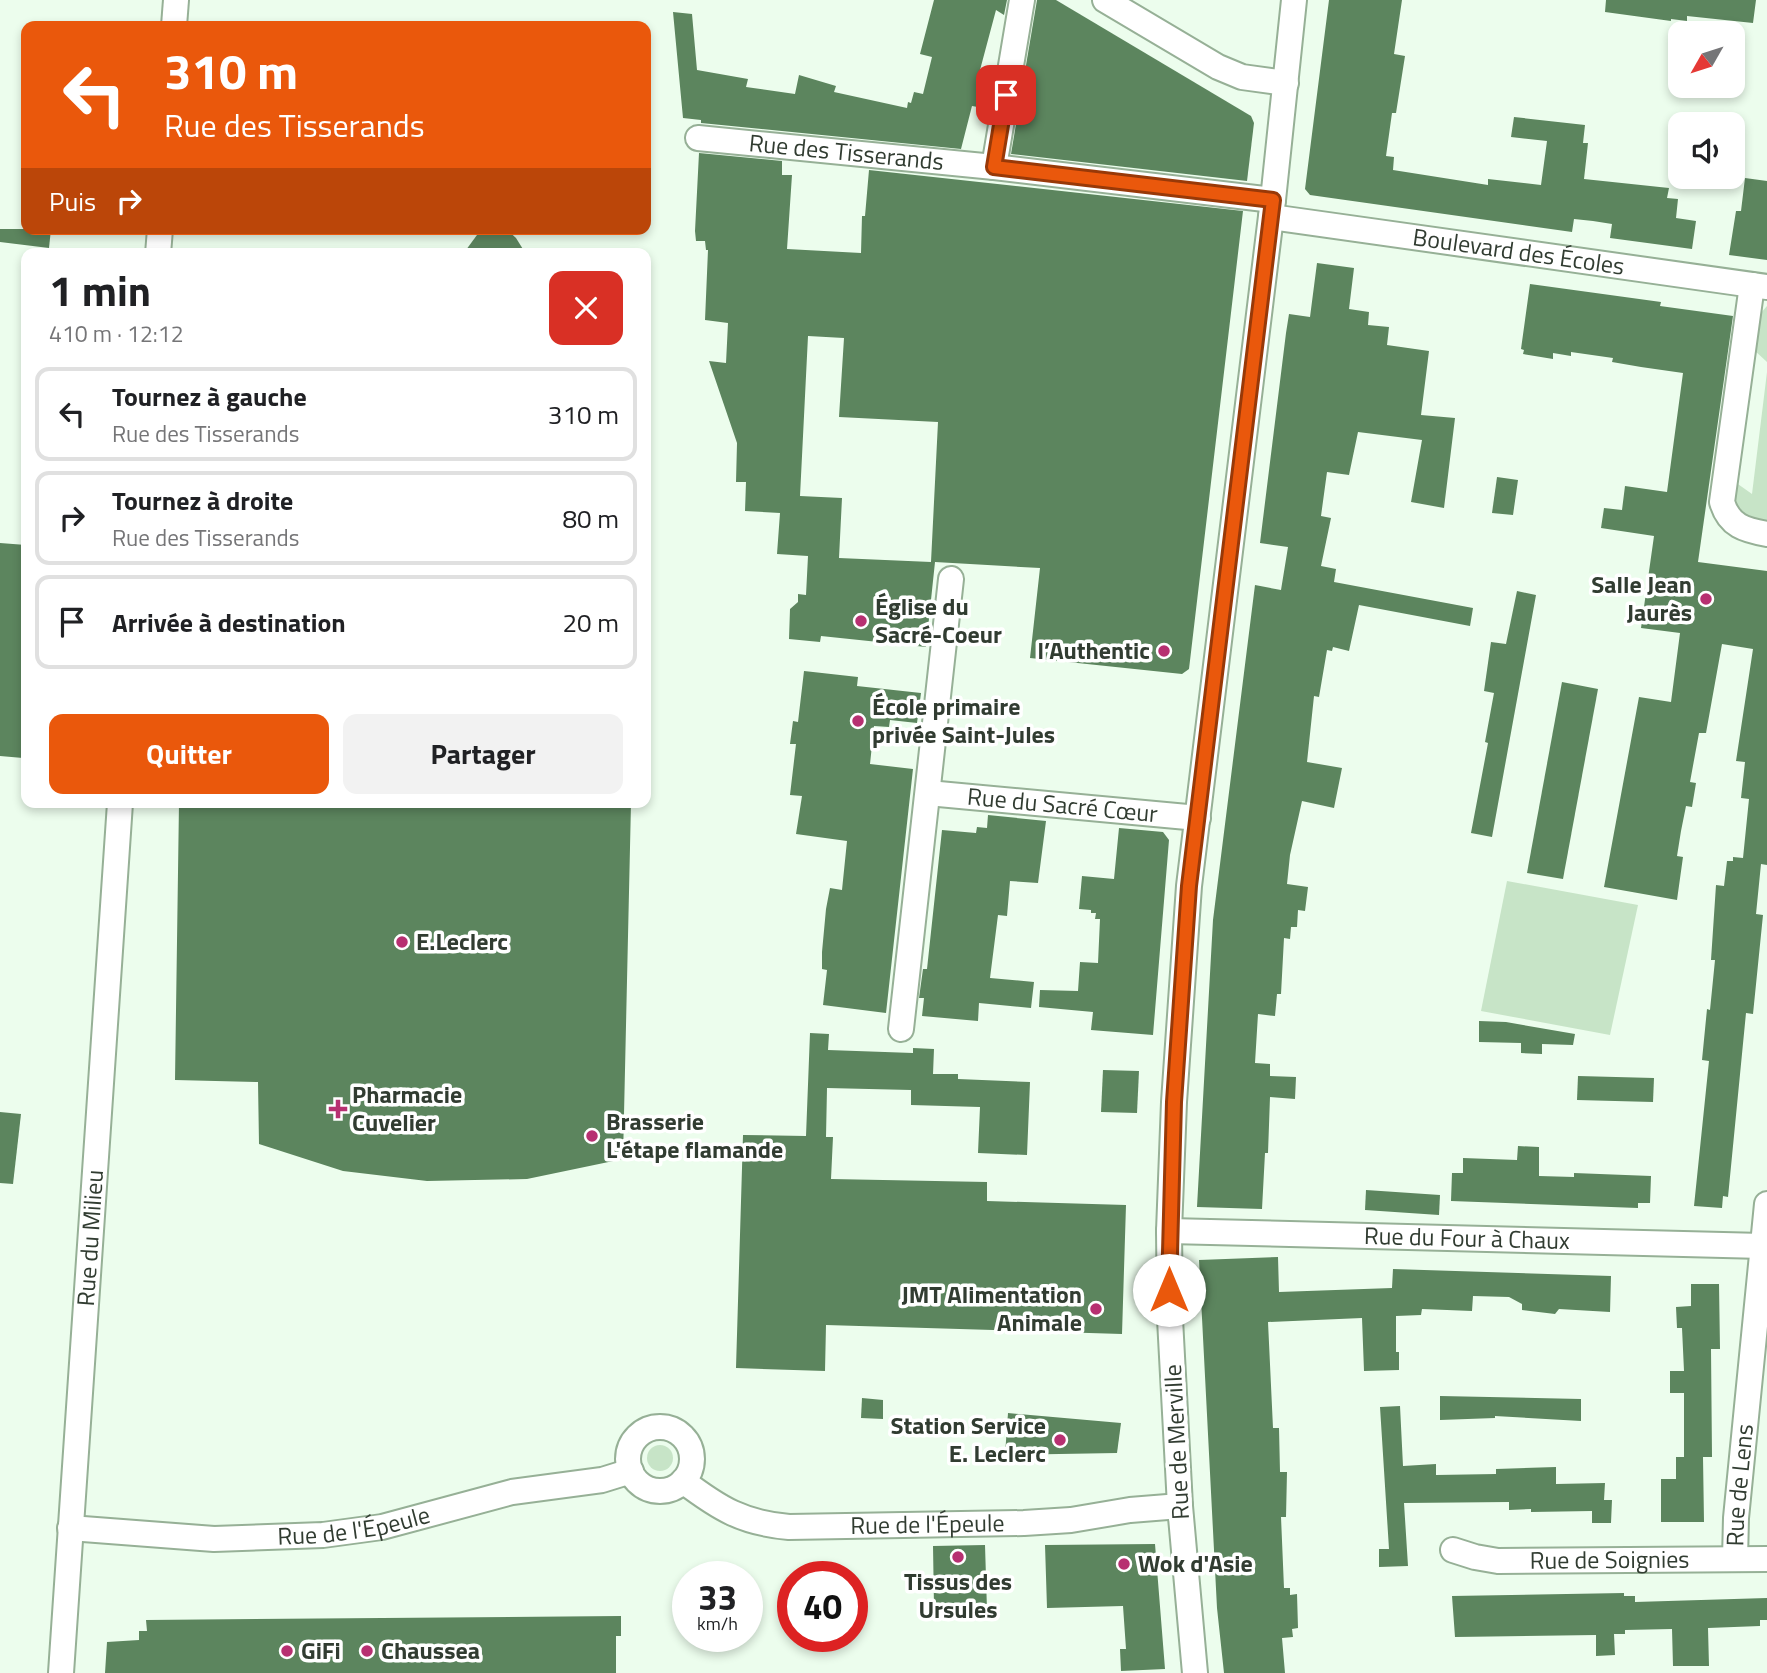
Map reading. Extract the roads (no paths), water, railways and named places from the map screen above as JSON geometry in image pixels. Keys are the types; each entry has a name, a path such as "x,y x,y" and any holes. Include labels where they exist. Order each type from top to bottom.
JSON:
{"street":[{"path":"174,21 176,0"},
{"path":"994,167 1022,0"},
{"path":"1105,0 1218,67 1242,76 1286,83"},
{"name":"Rue de Merville","path":"1195,1673 1180,1506 1170,1319 1169,1231 1176,1072 1189,886 1272,209 1294,0"},
{"name":"Rue des Tisserands","path":"698,138 994,167 1272,209"},
{"name":"Boulevard des Écoles","path":"1272,209 1565,260 1760,286"},
{"path":"1760,286 1722,502 1725,512 1735,524 1751,532 1767,534"},
{"path":"901,1029 951,579"},
{"name":"Rue du Sacré Cœur","path":"928,793 1198,818"},
{"name":"Rue du Milieu","path":"61,1673 120,808"},
{"name":"Rue de Lens","path":"1735,1559 1736,1518 1767,1204"},
{"name":"Rue du Four à Chaux","path":"1169,1231 1763,1246"},
{"path":"668,1427 682,1436 691,1450 692,1466 684,1481 675,1487 659,1491 644,1486 631,1471 629,1455 638,1436 652,1428 668,1427"},
{"name":"Rue de l'Épeule","path":"70,1528 214,1539 323,1535 382,1527 512,1492 602,1480 631,1471"},
{"name":"Rue de l'Épeule","path":"684,1481 733,1515 763,1524 789,1527 1035,1522 1180,1506"},
{"name":"Rue de Soignies","path":"1453,1550 1498,1561 1767,1559"}],"place":[{"name":"Salle Jean Jaurès","path":"1706,599"},
{"name":"Église du Sacré-Coeur","path":"861,621"},
{"name":"l’Authentic","path":"1164,651"},
{"name":"École primaire privée Saint-Jules","path":"858,721"},
{"name":"E.Leclerc","path":"402,942"},
{"name":"Pharmacie Cuvelier","path":"338,1109"},
{"name":"Brasserie L'étape flamande","path":"592,1136"},
{"name":"JMT Alimentation Animale","path":"1096,1309"},
{"name":"Station Service E. Leclerc","path":"1060,1440"},
{"name":"Tissus des Ursules","path":"958,1557"},
{"name":"Wok d'Asie","path":"1124,1564"},
{"name":"GiFi","path":"287,1651"},
{"name":"Chaussea","path":"367,1651"}]}
